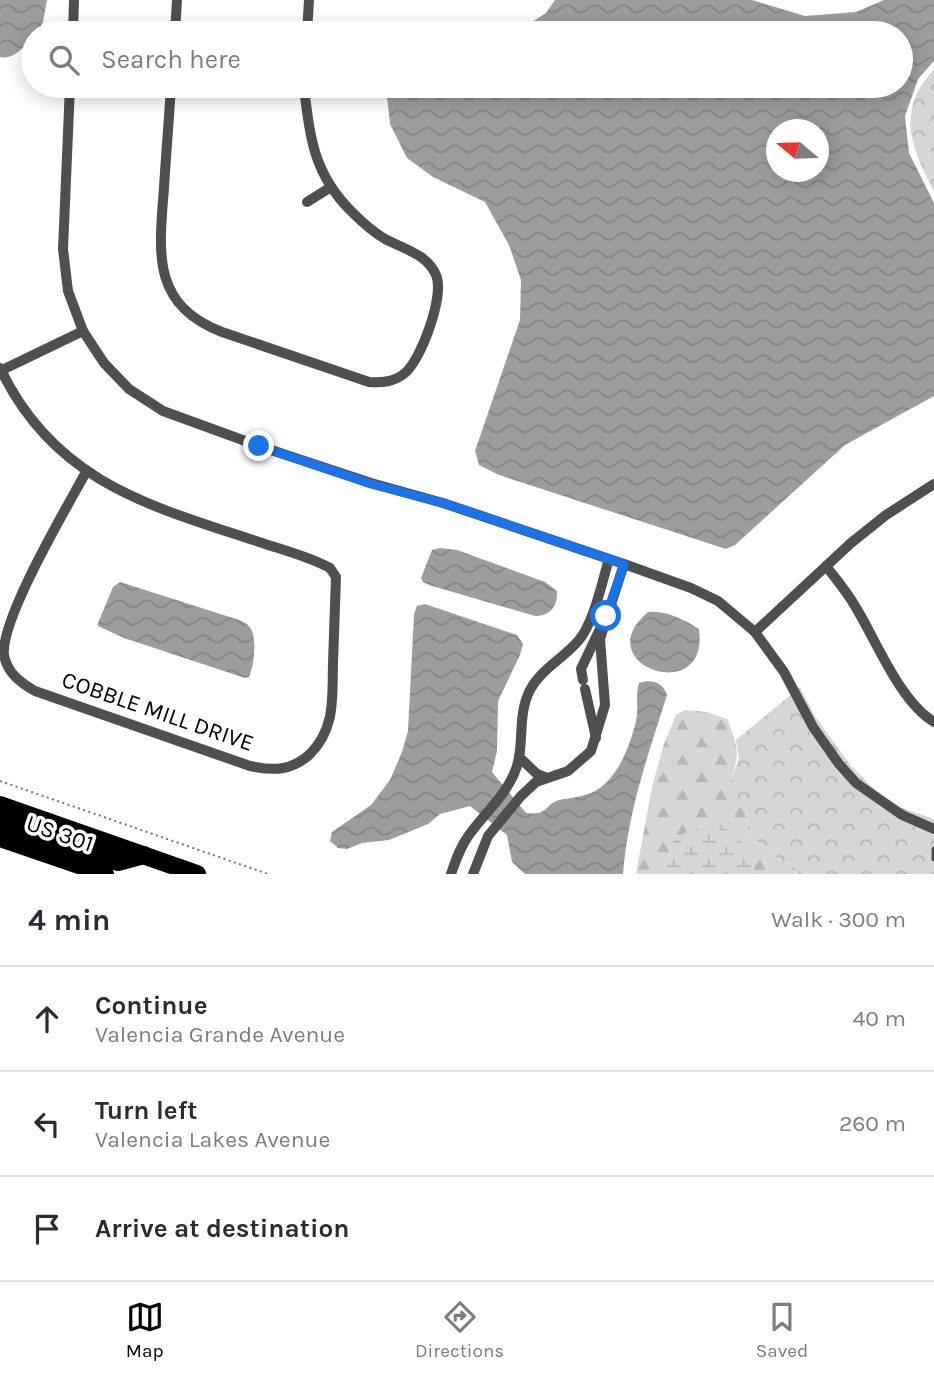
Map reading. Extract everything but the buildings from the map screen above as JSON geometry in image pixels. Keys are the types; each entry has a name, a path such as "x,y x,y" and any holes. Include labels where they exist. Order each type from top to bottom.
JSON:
{"main road":[{"name":"US 301","path":"0,805 197,874"},
{"path":"0,821 118,862 144,855"},
{"name":"US 301","path":"0,838 105,874"}],"street":[{"path":"73,21 74,0"},
{"path":"176,21 177,0"},
{"path":"308,21 309,0"},
{"path":"69,98 63,248 68,291 83,331 104,363 129,389 163,411 272,451 371,484 443,503 691,587 718,601 755,632 784,672 813,727 856,783 902,815 934,829"},
{"path":"170,98 159,249 168,286 182,307 201,323 222,332 369,382 389,382 405,373 419,354 439,294 438,277 421,257 386,239 363,223 331,187 317,160 308,127 305,98"},
{"path":"307,202 331,187"},
{"path":"0,370 83,331"},
{"name":"COBBLE MILL DRIVE","path":"0,370 35,423 62,452 86,472 152,506 330,568 337,577 331,713 321,742 305,759 290,767 272,770 250,766 35,691 20,683 11,672 4,655 12,617 26,582 86,472"},
{"path":"755,632 886,515 934,484"},
{"path":"451,874 458,854 476,825 515,772 519,757 522,713 529,691 538,678 580,639 609,559"},
{"path":"473,874 488,836 521,796 536,782 568,771 591,751 605,705 600,639 624,564"},
{"path":"827,566 854,604 906,696 926,718 934,722"},
{"path":"596,737 581,669 606,616"},
{"path":"519,757 537,774 547,778"}],"lane":[{"path":"934,849 934,859"}],"path":[{"path":"0,781 268,874"}],"green space":[{"path":"934,69 934,192 914,144 911,115 914,100"},
{"path":"800,687 815,716 851,766 888,803 934,819 934,874 799,874 792,864 779,860 749,835 745,804 732,795 730,783 739,758 736,740"},
{"path":"685,710 707,712 727,719 737,751 730,783 745,804 749,835 779,860 792,864 799,874 756,874 745,851 675,837 662,874 636,874 652,787 664,744 676,715"},
{"path":"711,824 737,833 756,874 662,874 675,837"}],"water":[{"path":"0,0 47,0 43,21 21,21 21,49 10,57 0,57"},
{"path":"555,0 752,0 805,16 856,12 884,0 934,0 934,61 918,79 913,93 913,21 534,21 546,13"},
{"path":"387,98 911,98 905,116 909,153 934,203 934,396 845,445 735,545 726,549 499,475 479,465 475,451 520,320 521,280 509,245 485,202 433,177 407,158 390,124"},
{"path":"432,550 457,550 545,582 557,591 554,606 549,612 535,616 423,582 421,578"},
{"path":"120,582 246,624 253,634 254,646 249,677 245,678 124,638 98,626 113,587"},
{"path":"425,604 517,635 523,644 498,701 497,751 492,772 526,813 539,813 559,800 591,793 608,781 626,752 633,731 637,716 639,683 648,681 663,687 667,695 634,805 623,874 525,874 512,862 507,835 470,806 440,814 428,824 389,840 362,843 347,849 338,848 330,841 332,832 371,805 390,780 402,752 408,731 414,614 417,606"},
{"path":"648,612 668,614 699,629 697,653 687,667 671,672 654,670 639,662 631,648 633,631"}],"route":[{"path":"259,446 371,484 443,503 624,564 606,616"}]}
